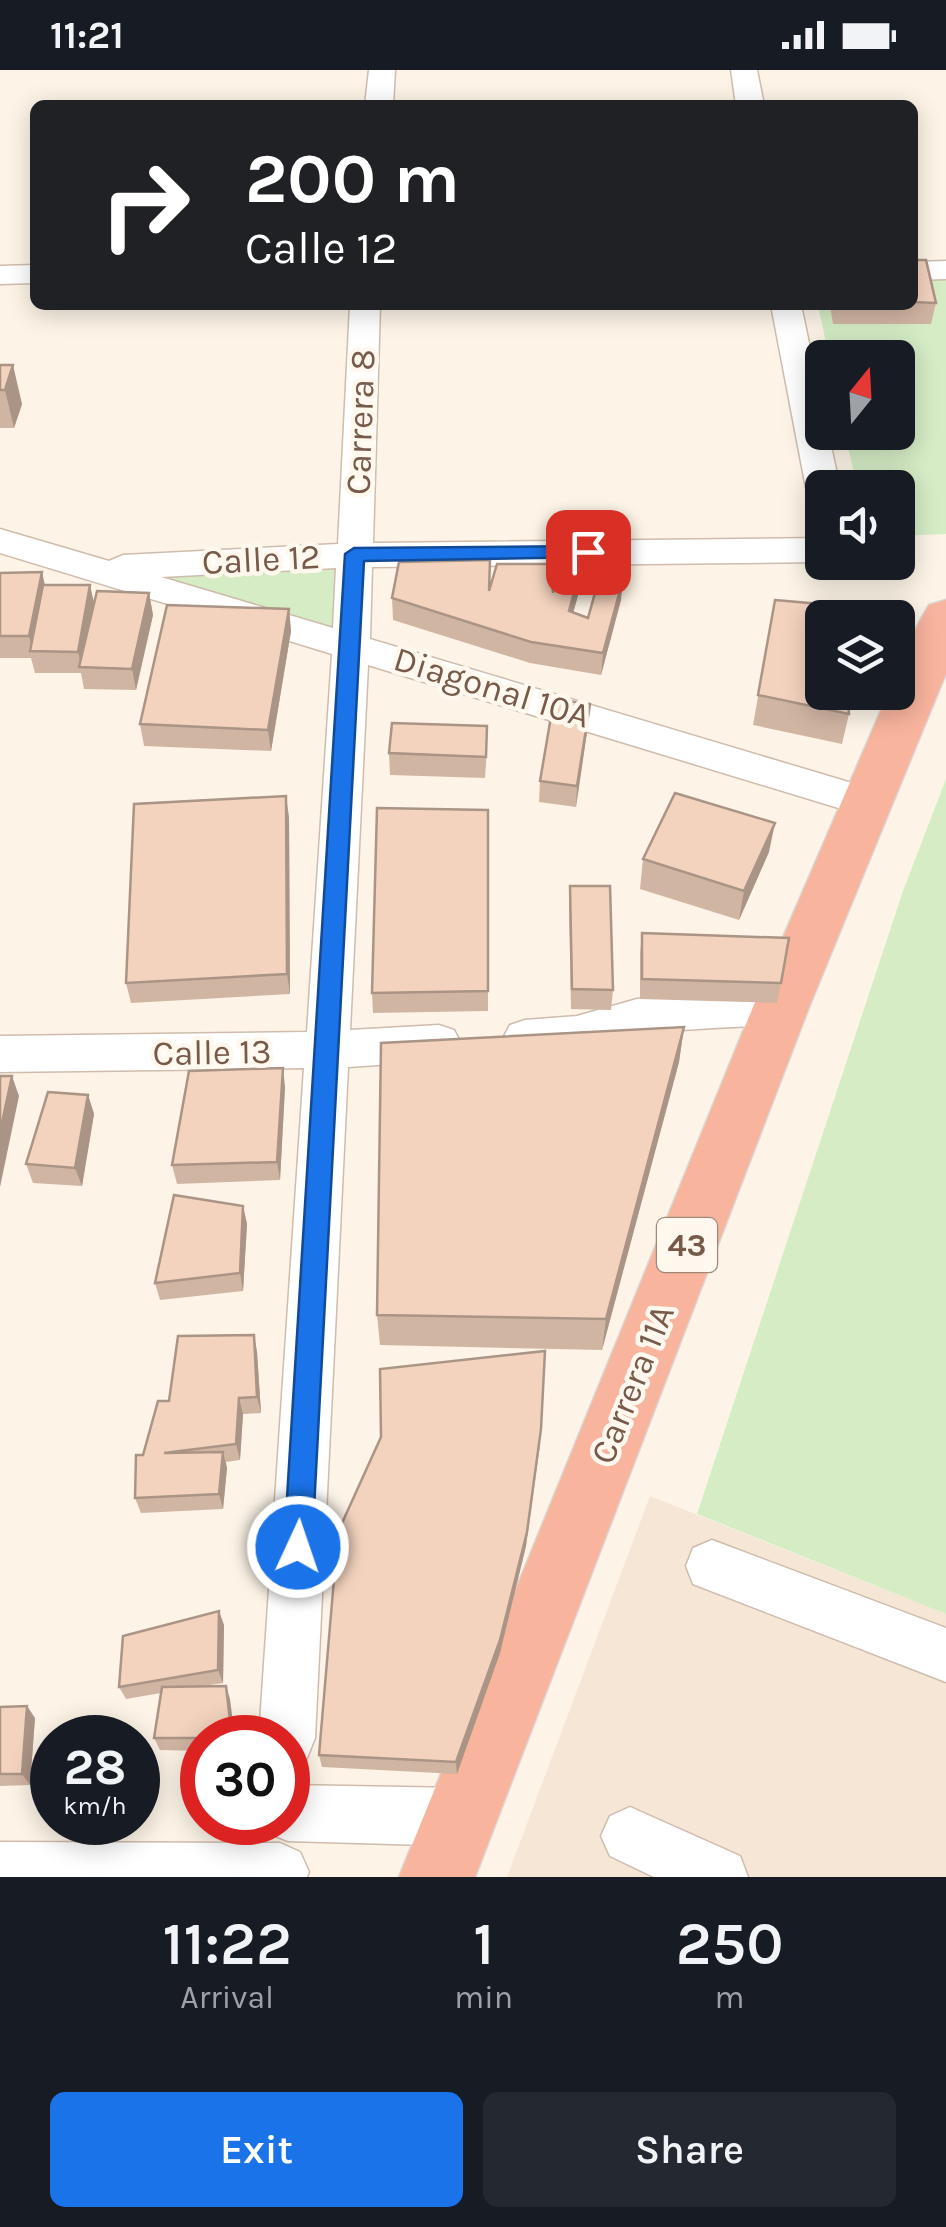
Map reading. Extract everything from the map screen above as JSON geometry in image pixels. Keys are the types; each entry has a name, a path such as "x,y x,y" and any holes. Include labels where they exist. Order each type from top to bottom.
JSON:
{"highway":[{"name":"Carrera 11A","path":"437,1877 781,1007 946,616"}],"street":[{"path":"379,100 382,70"},
{"path":"744,70 749,100"},
{"path":"765,70 769,100"},
{"path":"918,270 946,270"},
{"path":"0,274 30,274"},
{"name":"Carrera 8","path":"288,1715 351,644 364,310"},
{"path":"787,310 819,470"},
{"path":"803,310 810,340"},
{"name":"Diagonal 10A","path":"0,541 868,802"},
{"name":"Calle 12","path":"0,576 354,554 805,550"},
{"name":"Calle 13","path":"0,1054 326,1050 576,1034 637,1017 781,1007"},
{"path":"712,1566 946,1655"},
{"path":"310,1814 461,1817"},
{"path":"630,1836 719,1877"},
{"path":"0,1870 281,1857"}],"shaded area":[{"path":"650,1496 946,1614 946,1877 507,1877"}],"green space":[{"path":"918,275 946,275 946,534 915,535 915,470 853,470 849,450 915,450 915,340 825,340 819,310 918,310"},
{"path":"339,564 338,629 140,574"},
{"path":"946,779 946,1614 697,1514 903,891"}],"building":[{"path":"918,260 926,260 936,303 918,302"},
{"path":"0,365 13,365 5,390 0,390"},
{"path":"490,560 489,591 497,564 551,564 553,593 556,563 581,567 569,611 588,618 600,575 623,579 603,653 531,642 392,598 399,562"},
{"path":"42,572 29,636 0,636 0,573"},
{"path":"43,585 90,585 78,652 30,651"},
{"path":"97,591 149,593 132,669 79,667"},
{"path":"775,600 805,603 805,705 758,695"},
{"path":"167,605 289,609 268,730 140,724"},
{"path":"554,699 590,704 577,786 540,781"},
{"path":"392,723 487,726 486,757 389,753"},
{"path":"675,793 775,823 744,891 643,859"},
{"path":"286,796 287,974 126,983 134,804"},
{"path":"377,808 488,810 488,991 372,993"},
{"path":"570,886 610,886 613,990 572,989"},
{"path":"642,933 789,938 781,983 642,979"},
{"path":"684,1027 606,1319 377,1315 381,1043"},
{"path":"283,1068 277,1162 172,1165 189,1071"},
{"path":"0,1076 12,1076 0,1132"},
{"path":"48,1092 88,1095 75,1168 26,1164"},
{"path":"174,1195 243,1206 240,1273 155,1283"},
{"path":"254,1335 257,1397 239,1398 236,1444 164,1453 223,1452 219,1494 135,1498 136,1455 143,1455 158,1401 169,1401 178,1336"},
{"path":"545,1351 541,1429 527,1532 500,1640 456,1762 319,1755 338,1532 381,1437 380,1369"},
{"path":"219,1611 218,1670 119,1687 123,1636"},
{"path":"226,1686 229,1715 180,1715 180,1738 160,1738 158,1715 162,1687"},
{"path":"27,1706 22,1774 0,1774 0,1707"}],"route":[{"path":"298,1547 354,554 588,552"}]}
